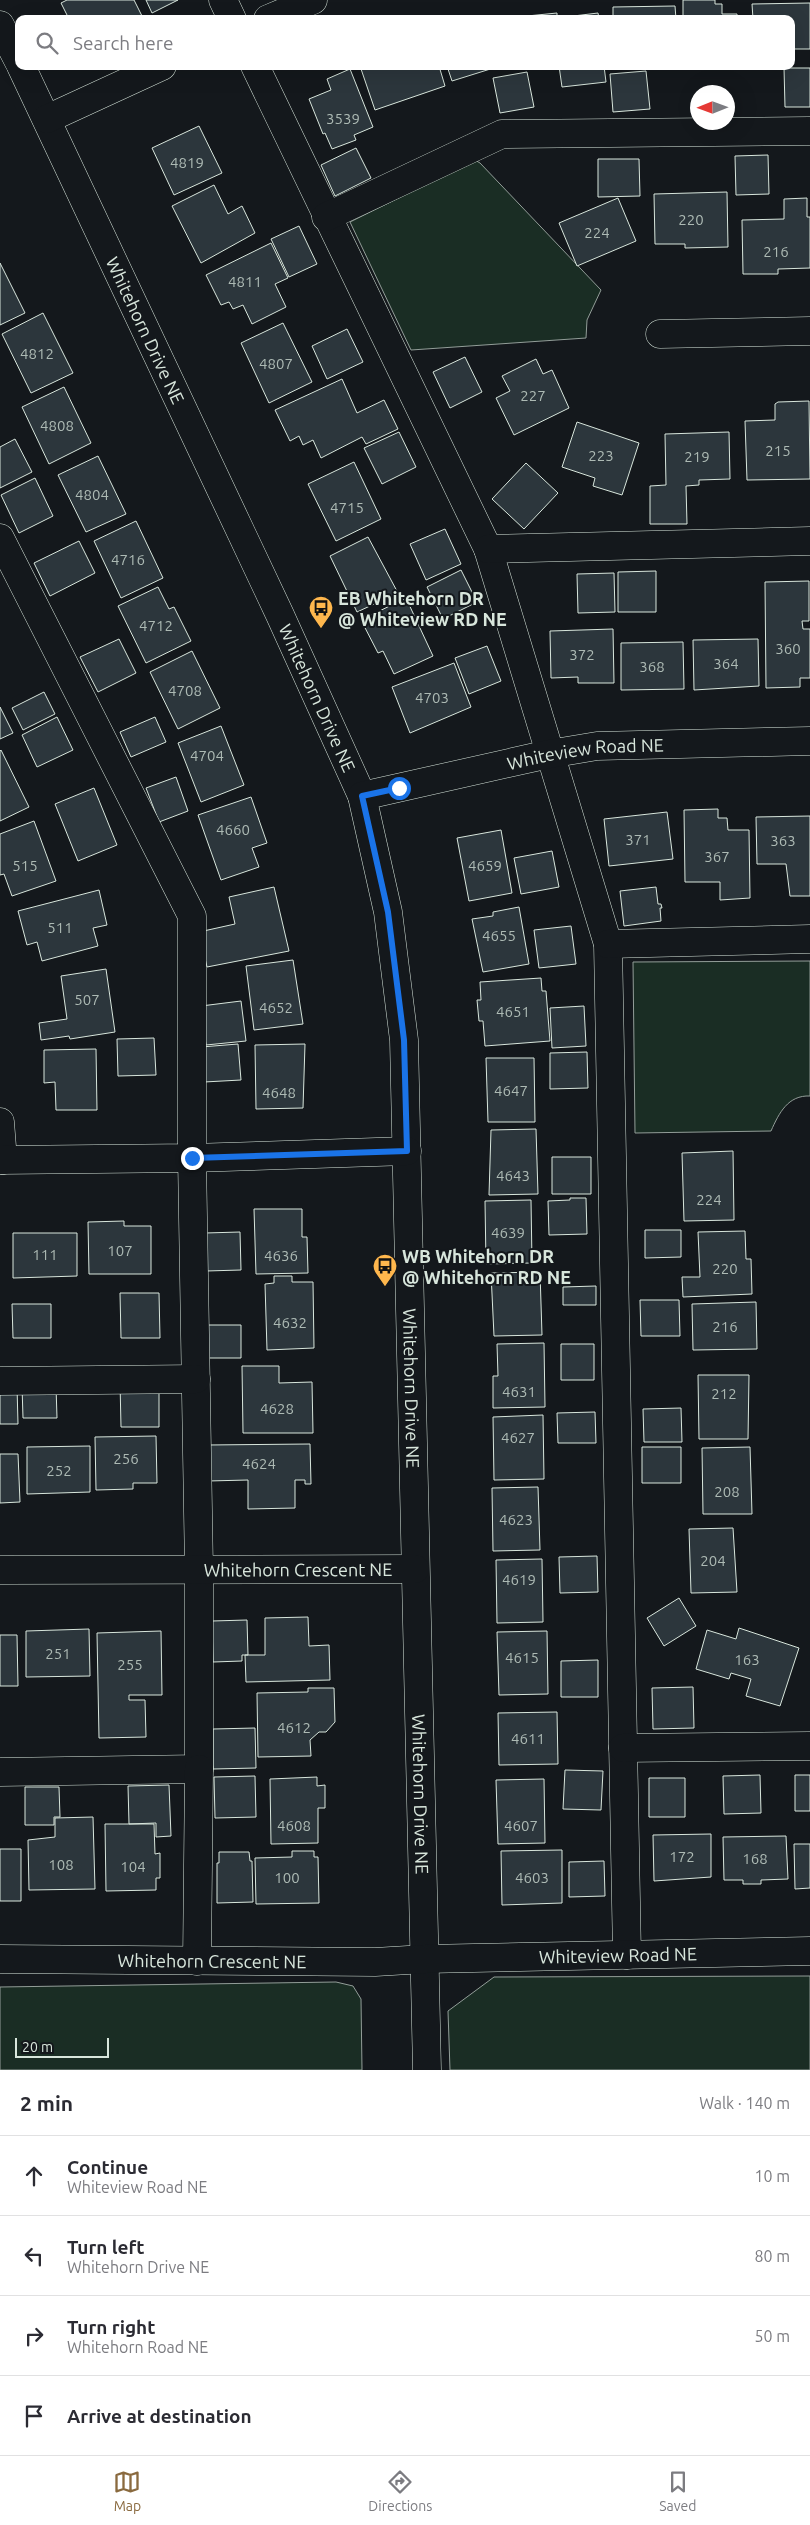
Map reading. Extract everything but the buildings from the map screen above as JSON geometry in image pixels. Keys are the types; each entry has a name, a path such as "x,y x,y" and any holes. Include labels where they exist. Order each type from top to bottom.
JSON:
{"street":[{"path":"223,0 230,15"},
{"path":"278,15 314,0"},
{"path":"0,25 15,54"},
{"name":"Whitehorn Drive NE","path":"23,70 362,796 388,912 404,1040 427,2070"},
{"path":"47,119 153,70"},
{"path":"257,70 326,218 488,549 608,944 627,1955"},
{"path":"326,218 502,134 810,131"},
{"path":"660,334 810,331"},
{"path":"0,538 192,916 192,1158 200,1570 197,1961"},
{"path":"488,549 810,541"},
{"name":"Whiteview Road NE","path":"362,796 549,754 597,746 810,741"},
{"path":"608,944 810,939"},
{"path":"0,1122 1,1160 192,1158 407,1151"},
{"path":"0,1381 196,1380"},
{"name":"Whitehorn Crescent NE","path":"0,1570 415,1569"},
{"path":"623,1748 810,1746"},
{"path":"0,1772 199,1769"},
{"name":"Whiteview Road NE","path":"425,1959 810,1951"},
{"name":"Whitehorn Crescent NE","path":"0,1959 376,1962 425,1959"}],"green space":[{"path":"475,160 480,163 601,290 587,320 586,338 411,350 350,222"},
{"path":"810,961 810,1096 802,1096 785,1106 771,1131 635,1133 633,962"},
{"path":"810,1976 810,2070 450,2070 448,2011 494,1977"},
{"path":"336,1982 353,1986 361,1999 362,2070 0,2070 0,1987"}],"place":[{"name":"EB Whitehorn DR @ Whiteview RD NE","path":"321,629"},
{"name":"WB Whitehorn DR @ Whitehorn RD NE","path":"385,1287"}],"route":[{"path":"192,1158 407,1151 404,1040 388,912 362,796 399,788"}]}
